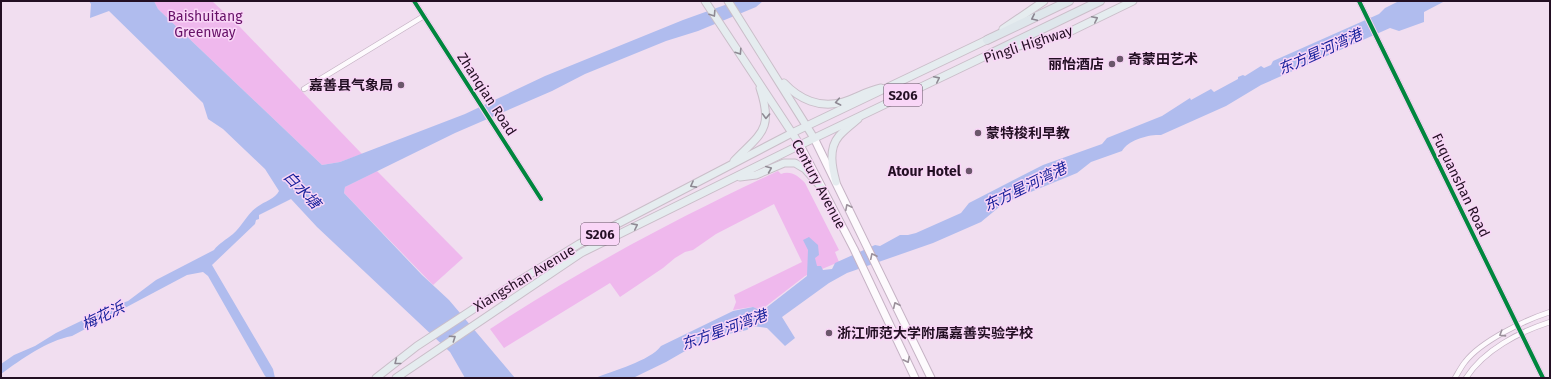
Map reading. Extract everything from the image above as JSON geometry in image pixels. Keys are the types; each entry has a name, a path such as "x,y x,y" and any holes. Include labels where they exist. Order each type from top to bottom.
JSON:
{"highway":[{"name":"S206","path":"986,40 1069,1"},
{"name":"S206","path":"992,53 1100,1"}],"main road":[{"name":"Century Avenue","path":"705,1 800,144 854,249 915,378"},
{"name":"Century Avenue","path":"728,1 808,126 866,241 931,378"},
{"name":"Pingli Highway","path":"808,126 986,40 1044,1"},
{"name":"Pingli Highway","path":"814,138 992,53 1066,34 1133,1"},
{"path":"772,69 791,90 801,97 815,103 826,104 842,102 871,90 889,87"},
{"path":"728,166 759,136 765,123 766,107 756,79"},
{"path":"836,182 832,160 835,144 839,135 862,114"},
{"name":"Xiangshan Avenue","path":"376,378 417,346 475,308 580,244 728,166 808,126"},
{"name":"Xiangshan Avenue","path":"396,378 424,357 581,253 814,138"},
{"path":"732,178 756,175 784,163 795,163 805,169 821,186"}],"street":[{"name":"Zhanqian Road","path":"414,1 541,199"},
{"name":"Fuquanshan Road","path":"1358,1 1543,378"},
{"path":"304,89 424,16"},
{"path":"1455,378 1465,361 1476,352 1517,324 1550,312"},
{"path":"1466,378 1481,360 1522,333 1550,322"}],"green space":[{"name":"Baishuitang Greenway","path":"154,1 212,1 240,27 362,154 340,162 322,165 158,9"},
{"path":"377,171 463,258 433,285 344,193 345,187"},
{"path":"778,171 781,174 794,174 805,183 839,250 835,252 839,262 805,276 761,310 752,307 733,310 736,302 734,295 802,262 774,204 716,234 693,250 685,252 675,258 663,268 620,297 610,283 504,348 490,329 560,285 631,245 703,207"}],"water":[{"path":"89,1 154,1 158,9 322,165 340,162 465,114 545,76 683,20 736,1 763,1 756,7 698,31 666,41 585,74 552,91 455,133 345,187 344,193 422,275 449,300 515,378 465,378 450,352 317,227 291,199 259,215 259,219 256,220 255,224 212,265 273,369 275,378 267,378 265,376 208,276 203,272 187,275 72,336 62,338 44,346 1,374 1,364 14,355 35,346 56,333 108,308 128,301 156,280 214,250 236,231 253,210 272,198 279,191 265,169 223,129 208,119 203,103 109,11 90,18 91,4"},
{"name":"东方星河湾港","path":"1399,1 1445,1 1424,12 1424,22 1399,31 1390,28 1261,85 1226,106 1161,135 1139,138 1125,147 1122,151 1091,162 1077,173 1004,203 981,222 933,243 847,273 829,283 782,317 795,338 785,346 767,328 752,326 747,330 714,337 699,343 666,362 633,378 595,378 640,361 661,346 733,311 753,307 762,311 807,276 808,250 803,240 809,237 818,245 819,255 815,258 817,266 821,266 823,270 832,269 835,263 875,245 880,246 900,235 916,233 961,213 969,203 1043,165 1102,144 1107,138 1162,116 1190,98 1191,100 1211,89 1214,92 1238,79 1238,77 1243,75 1245,76 1261,66 1264,68 1271,65 1273,61 1379,14 1385,8"}],"cycle path":[{"path":"414,1 541,199"},
{"path":"1359,1 1543,378"}],"place":[{"name":"奇蒙田艺术","path":"1120,59"},
{"name":"丽怡酒店","path":"1112,64"},
{"name":"嘉善县气象局","path":"401,85"},
{"name":"蒙特梭利早教","path":"978,133"},
{"name":"Atour Hotel","path":"969,171"},
{"name":"浙江师范大学附属嘉善实验学校","path":"829,333"}],"water label":[{"name":"白水塘","path":"302,190"},
{"name":"梅花浜","path":"103,316"}]}
